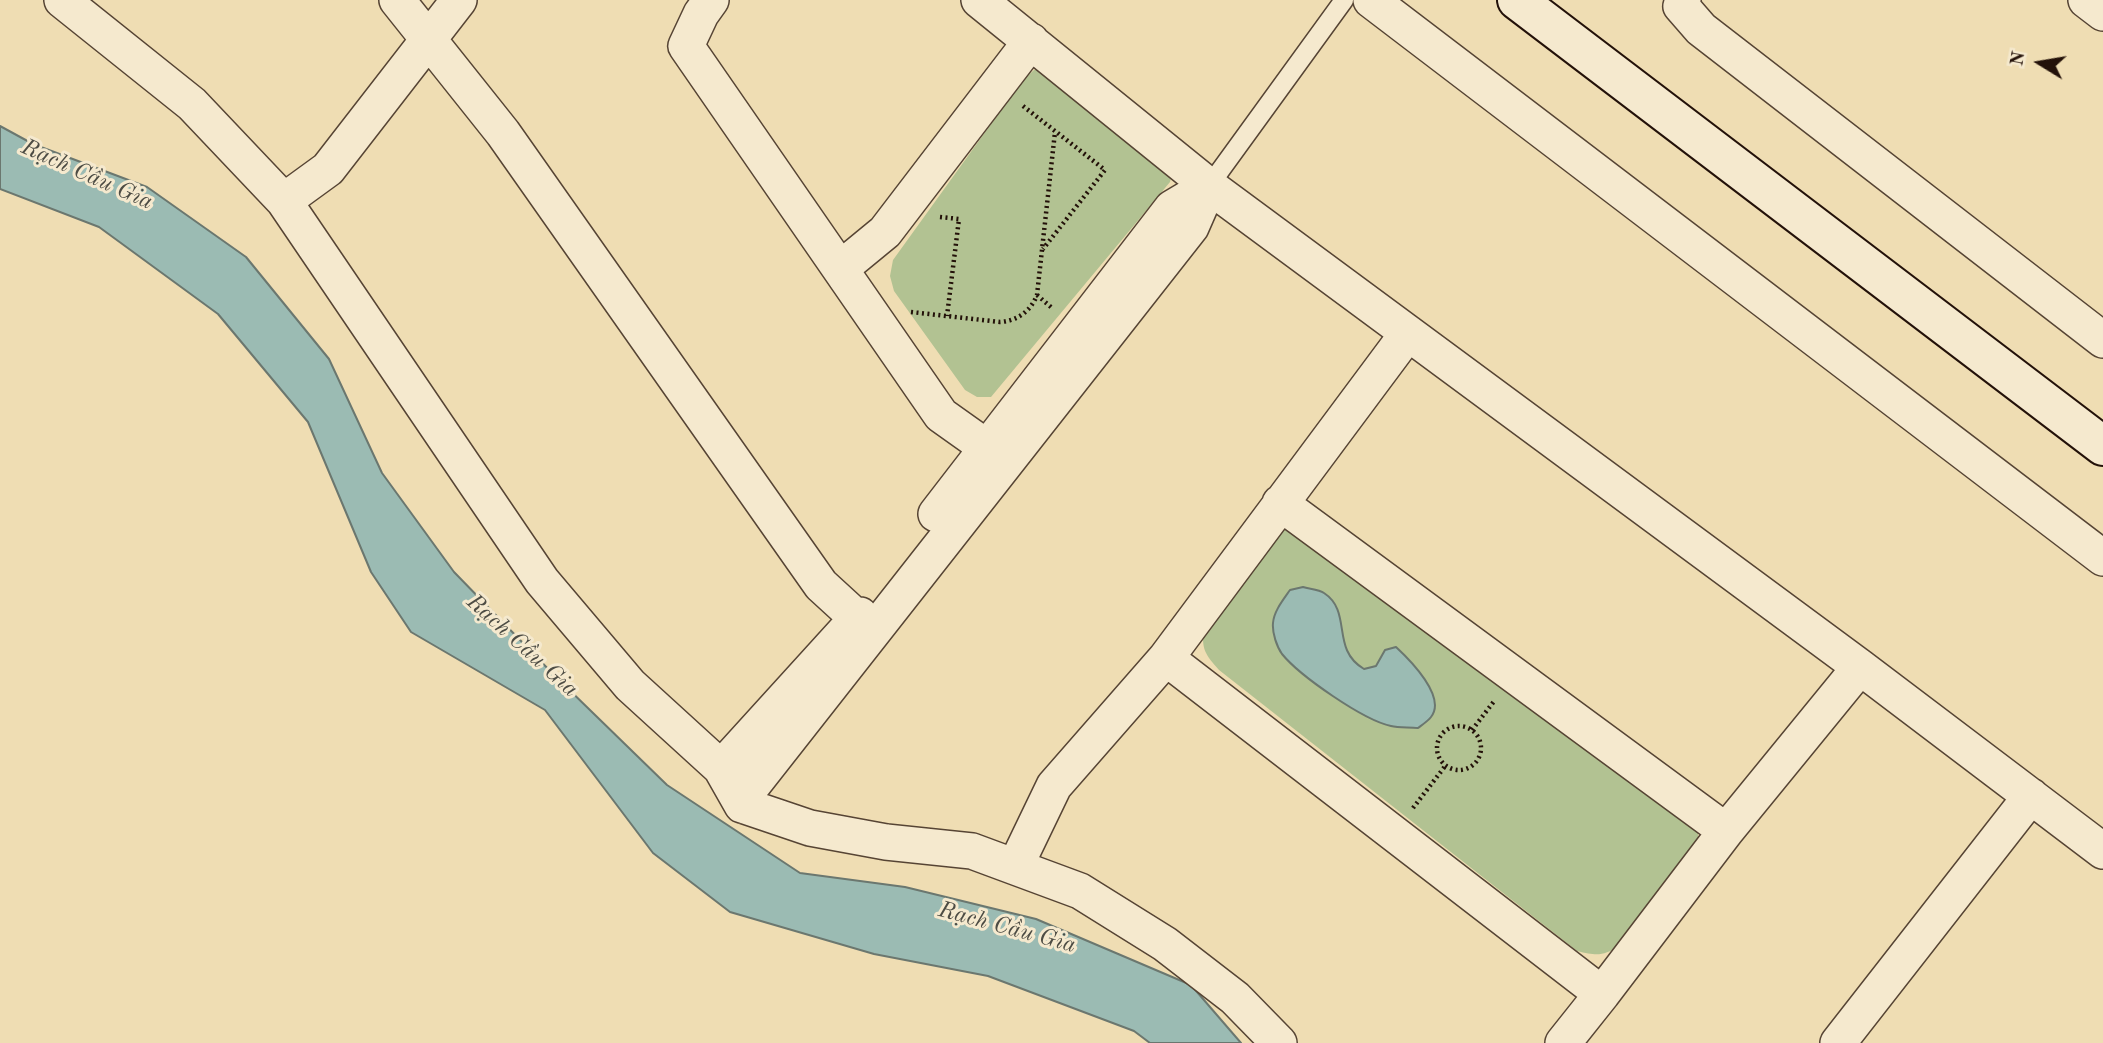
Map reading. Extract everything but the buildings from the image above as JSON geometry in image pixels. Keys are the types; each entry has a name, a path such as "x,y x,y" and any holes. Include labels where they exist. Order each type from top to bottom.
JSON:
{"street":[{"path":"62,0 192,104 284,201 542,581 631,685 721,768 742,805 810,828 886,842 972,851 1080,891 1165,944 1235,998 1279,1043"},
{"path":"397,0 503,133 821,585 857,618"},
{"path":"284,201 328,169 459,0"},
{"path":"711,0 685,46 941,415 986,447"},
{"path":"979,0 1209,186 1860,667 2103,851"},
{"path":"1371,0 2103,558"},
{"path":"1517,0 2103,446"},
{"path":"1683,0 1681,6 1701,29 2103,340"},
{"path":"2086,0 2103,13"},
{"path":"840,269 885,232 1031,41"},
{"path":"721,768 857,618 1172,208 1209,186"},
{"path":"742,805 748,791 1191,227 1209,186"},
{"path":"1014,866 1054,786 1166,658 1408,333"},
{"path":"1280,503 1726,831"},
{"path":"1166,658 1602,994"},
{"path":"1563,1043 1726,831 1860,667"},
{"path":"1838,1043 2031,796"}],"lane":[{"path":"1209,186 1344,0"}],"path":[{"path":"997,86 1105,170 1042,250"},
{"path":"865,306 1000,322 1011,322 1033,307 1037,295 1055,132"},
{"path":"901,212 960,219 947,316"},
{"path":"1458,726 1472,730 1481,747 1477,761 1465,769 1451,769 1446,765 1437,751 1440,737 1445,731 1458,726"},
{"path":"1393,834 1446,765"}],"green space":[{"path":"1049,67 1173,170 1170,182 991,397 977,397 965,390 894,291 890,276 893,260 1022,81 1034,70"},
{"path":"1286,525 1698,825 1698,841 1620,946 1600,954 1577,951 1219,670 1210,660 1203,641 1204,628"}],"water":[{"name":"Rạch Cầu Gia","path":"0,126 33,144 147,187 246,257 329,359 382,473 454,572 555,676 667,785 800,873 905,887 1036,919 1191,985 1241,1043 1150,1043 1134,1031 988,976 874,954 730,912 653,853 545,710 411,632 371,572 308,422 218,314 99,227 0,189"},
{"path":"1303,587 1322,592 1333,601 1338,610 1347,651 1364,669 1376,666 1385,650 1396,647 1410,661 1431,689 1435,709 1428,720 1418,728 1394,727 1379,722 1333,696 1282,654 1273,631 1275,614 1290,590"}]}
